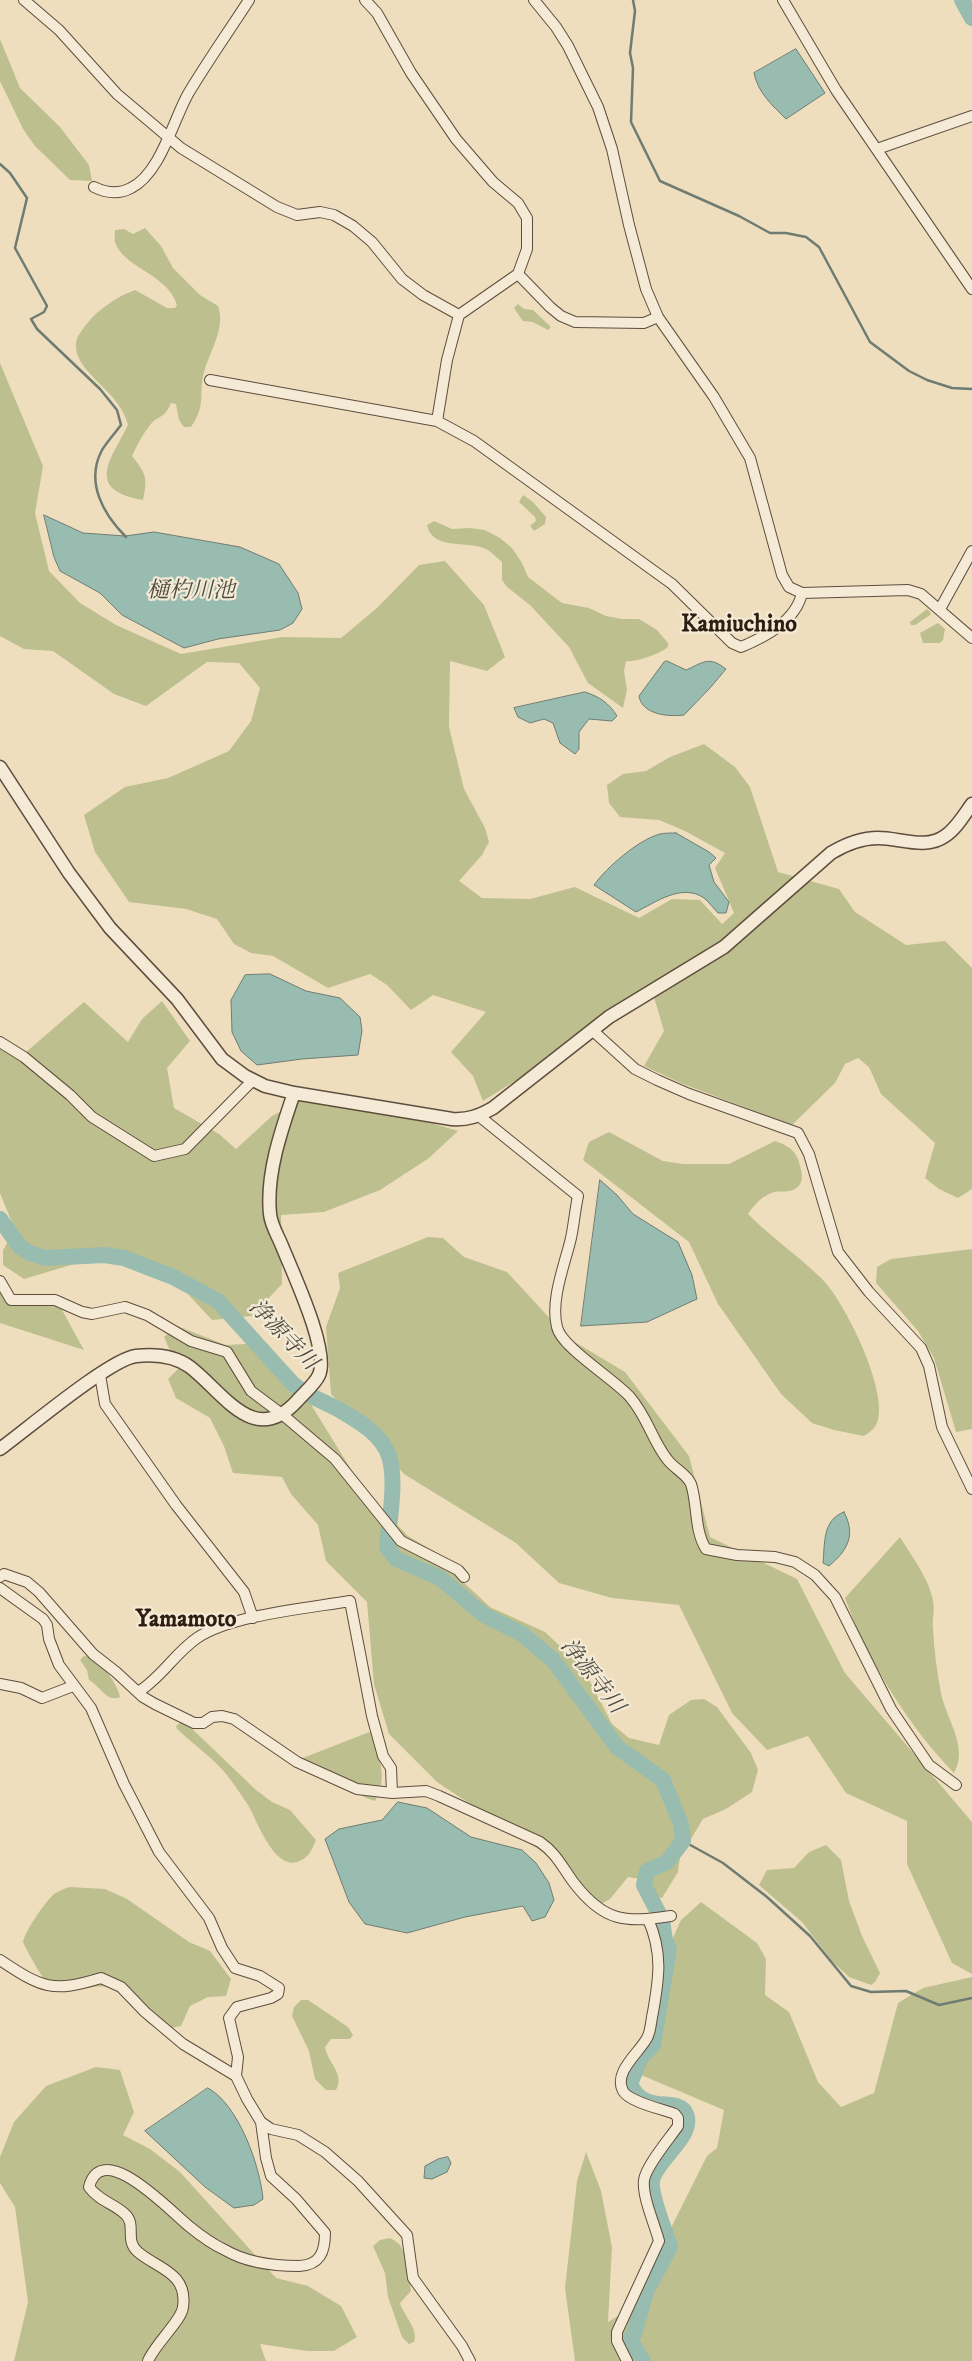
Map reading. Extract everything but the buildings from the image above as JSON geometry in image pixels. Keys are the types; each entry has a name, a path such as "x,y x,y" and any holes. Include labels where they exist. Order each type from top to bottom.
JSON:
{"street":[{"path":"24,0 59,30 117,94 181,148 277,207 297,215 320,212 334,215 353,226 372,242 402,279 423,295 459,315"},
{"path":"94,188 106,193 117,192 131,188 144,177 154,164 168,138 188,94 249,0"},
{"path":"365,0 377,13 411,73 456,140 493,182 518,203 527,218 527,249 518,274 459,315 447,360 437,421"},
{"path":"534,0 556,27 568,46 598,107 612,150 646,289 658,318 746,448 755,470 782,574 790,586 802,594 908,590 921,594 972,638"},
{"path":"783,0 836,90 972,289"},
{"path":"877,149 972,116"},
{"path":"518,274 550,307 561,316 575,322 644,322 658,318"},
{"path":"210,380 437,421 474,441 672,584 732,643 741,646 759,640 789,618 798,606 802,594"},
{"path":"940,609 972,551"},
{"path":"0,767 69,874 110,928 177,999 222,1059 253,1080 266,1086 294,1093 434,1118 465,1120 479,1116 493,1108 617,1012 724,947 831,852 849,842 876,838 919,843 935,842 954,830 972,804"},
{"path":"592,1030 635,1069 689,1094 798,1133 809,1154 838,1252 869,1292 921,1348 930,1366 942,1427 972,1488"},
{"path":"0,1042 24,1057 70,1095 92,1117 154,1156 185,1149 253,1080"},
{"path":"0,1449 126,1358 159,1355 190,1366 239,1412 259,1419 275,1418 286,1412 316,1379 321,1365 318,1341 298,1284 270,1217 269,1197 276,1152 294,1093"},
{"path":"479,1116 578,1196 571,1237 558,1288 557,1328 566,1343 630,1397 647,1420 667,1460 690,1482 699,1519 700,1539 706,1549 737,1556 775,1557 795,1562 815,1575 835,1597 891,1709 923,1757 929,1765 956,1785"},
{"path":"0,1281 11,1300 55,1300 82,1312 92,1314 125,1307 147,1315 191,1341 227,1352 251,1391 286,1412 336,1459 401,1541 458,1570 464,1577"},
{"path":"100,1375 105,1404 176,1505 244,1592 253,1618"},
{"path":"0,1577 4,1574 27,1582 93,1654 155,1704 194,1723 203,1723 212,1717 222,1716 234,1719 297,1762 357,1789 392,1793 426,1791 432,1793 540,1842 553,1851 574,1883 598,1909 630,1921 671,1916"},
{"path":"0,1588 43,1619 47,1625 54,1654 73,1686 91,1708 124,1784 158,1852 209,1918 222,1948 235,1968 260,1976 279,1988 278,1994 271,1998 244,2004 232,2011 229,2018 238,2057 236,2076 261,2122 266,2158 271,2176 296,2199 325,2233 323,2252 318,2261 306,2266 250,2262 207,2240 132,2179 112,2169 101,2170 92,2176 89,2187 96,2197 126,2214 131,2222 131,2243 137,2251 167,2269 179,2284 183,2295 182,2312 153,2350 148,2361"},
{"path":"138,1692 150,1685 180,1652 196,1638 213,1628 253,1618 350,1601 372,1716 383,1756 391,1768 392,1793"},
{"path":"0,1684 22,1688 42,1698 73,1686"},
{"path":"627,2361 617,2341 617,2332 642,2282 659,2241 648,2206 644,2180 647,2171 678,2126 678,2118 675,2114 631,2098 624,2093 621,2085 621,2080 630,2061 648,2038 660,1975 656,1941 648,1919"},
{"path":"0,1960 32,1981 49,1986 65,1988 101,1978 121,1988 145,2012 183,2044 236,2076"},
{"path":"261,2122 271,2129 298,2135 325,2152 358,2181 407,2235 412,2278 462,2346 470,2361"}],"green space":[{"path":"0,39 20,88 60,127 89,165 92,181 70,180 35,146 23,129 0,81"},
{"path":"145,228 161,246 173,268 200,295 218,306 220,322 219,331 202,380 201,406 191,427 184,427 179,420 176,404 171,403 164,415 147,428 132,456 145,476 143,500 125,495 113,489 108,481 107,472 110,461 128,425 124,413 117,402 83,366 78,357 76,344 80,333 101,309 121,296 135,290 167,308 175,308 177,305 172,294 155,278 126,258 119,251 115,242 115,230 124,229 133,234"},
{"path":"518,304 524,309 533,310 551,327 548,330 533,322 523,321 514,308"},
{"path":"0,363 43,466 35,513 49,571 80,603 116,625 181,654 282,637 341,638 377,608 419,565 445,561 484,605 505,657 487,671 450,661 449,727 464,789 485,828 489,842 482,855 459,881 482,898 530,899 575,887 639,918 672,899 700,900 722,924 734,913 715,868 725,853 685,831 659,820 620,817 609,803 607,785 623,774 646,771 670,757 704,744 735,767 750,787 778,872 839,889 855,912 906,945 945,941 972,968 972,1189 958,1198 939,1189 925,1178 935,1143 881,1094 869,1067 858,1058 845,1064 835,1083 792,1125 683,1084 644,1066 664,1031 651,987 601,1015 555,1056 483,1101 473,1076 451,1052 486,1012 433,995 411,1010 387,985 370,974 328,988 273,956 251,953 234,944 217,919 186,909 129,902 95,852 84,815 125,787 168,778 229,751 251,721 260,688 239,663 207,662 146,706 114,694 53,651 24,649 0,636"},
{"path":"523,495 533,502 546,517 545,524 534,531 530,526 536,521 535,517 519,502"},
{"path":"434,521 452,529 470,528 485,530 500,538 512,548 522,563 528,577 562,603 589,608 606,616 622,619 639,619 657,630 668,643 668,647 648,657 626,661 624,671 627,690 623,708 588,683 569,647 530,605 507,587 502,580 502,562 491,552 483,548 451,543 435,538 430,533 427,525"},
{"path":"927,609 931,613 930,615 915,625 911,625 910,622"},
{"path":"938,623 945,629 943,640 940,643 923,643 920,633"},
{"path":"162,1001 190,1041 167,1068 174,1108 219,1134 236,1149 272,1116 306,1098 363,1103 458,1131 429,1158 380,1190 324,1212 281,1215 282,1284 252,1316 212,1320 160,1264 101,1256 24,1279 3,1265 3,1250 15,1230 0,1193 0,1045 25,1053 84,1002 128,1042 142,1019"},
{"path":"609,1132 663,1161 683,1164 729,1164 775,1141 786,1145 794,1152 802,1174 799,1186 790,1191 774,1192 762,1198 748,1214 820,1277 830,1288 851,1323 870,1366 876,1387 879,1406 878,1420 871,1431 864,1436 812,1423 781,1394 718,1304 689,1242 583,1160 589,1142"},
{"path":"428,1237 443,1238 464,1257 507,1272 568,1338 625,1372 689,1456 710,1537 797,1579 845,1673 972,1822 972,1974 952,1963 907,1864 907,1821 846,1793 808,1736 767,1750 732,1713 679,1605 612,1598 559,1583 516,1543 404,1474 331,1394 326,1327 340,1288 338,1273"},
{"path":"972,1249 972,1429 956,1432 934,1358 918,1331 876,1283 877,1267 891,1259"},
{"path":"0,1285 7,1294 61,1308 84,1350 0,1323"},
{"path":"177,1326 226,1345 247,1344 294,1377 365,1492 408,1536 440,1555 461,1580 490,1607 545,1632 583,1668 612,1724 629,1738 659,1745 669,1715 691,1700 704,1699 717,1707 751,1753 758,1770 752,1792 726,1809 703,1819 680,1857 678,1872 662,1898 655,1896 648,1880 628,1877 610,1899 598,1906 573,1891 559,1863 437,1782 389,1734 374,1684 367,1602 326,1561 318,1525 291,1494 282,1477 233,1473 224,1446 210,1418 176,1398 168,1379 178,1369 164,1337"},
{"path":"900,1537 915,1560 931,1592 934,1608 933,1636 940,1685 944,1703 958,1743 958,1763 954,1773 921,1735 890,1691 865,1644 845,1598"},
{"path":"84,1656 96,1661 107,1672 116,1685 120,1697 111,1698 107,1696 89,1680 87,1670 80,1660"},
{"path":"181,1722 185,1722 256,1790 272,1802 290,1810 316,1840 307,1856 301,1861 288,1862 280,1858 273,1851 248,1805 230,1779 212,1759 177,1729 176,1726"},
{"path":"372,1731 382,1776 379,1793 375,1801 366,1798 305,1764 303,1758"},
{"path":"826,1845 841,1860 849,1901 862,1936 880,1973 871,1985 849,1977 832,1961 802,1922 759,1885 767,1870 794,1868 809,1852"},
{"path":"69,1887 105,1889 127,1899 189,1942 210,1951 231,1979 226,1996 208,1997 190,2006 181,2026 159,2029 147,2022 126,1997 114,1988 99,1986 67,1992 54,1989 41,1974 23,1942 31,1924 50,1898"},
{"path":"701,1902 757,1943 766,1959 765,1995 789,2012 818,2082 841,2107 874,2093 898,2003 923,1988 972,1977 972,2361 575,2361 565,2288 577,2181 586,2152 601,2191 612,2247 608,2322 631,2308 707,2156 717,2148 724,2110 641,2075 674,1965 671,1942 681,1920"},
{"path":"301,2000 308,2000 348,2027 353,2035 350,2039 331,2039 325,2047 337,2073 338,2084 336,2090 326,2090 315,2079 309,2051 292,2016 294,2007"},
{"path":"96,2067 120,2070 134,2112 123,2135 150,2149 180,2172 276,2278 308,2286 341,2306 357,2337 334,2351 307,2351 260,2344 266,2361 14,2361 28,2302 15,2207 0,2183 0,2157 14,2122 46,2086"},
{"path":"390,2238 400,2245 405,2255 409,2274 411,2291 400,2303 413,2327 414,2342 409,2344 402,2337 388,2297 385,2273 373,2246 380,2240"}],"water":[{"path":"796,49 825,93 786,119 762,93 754,73"},
{"name":"樋杓川池","path":"44,515 83,533 125,536 154,532 240,547 279,564 298,593 302,609 293,623 280,630 218,639 184,648 122,615 100,593 60,571 54,557"},
{"path":"667,661 686,670 710,661 726,669 684,715 671,716 651,711 641,702 639,696 664,662"},
{"path":"585,692 604,701 617,716 612,721 589,719 579,732 579,749 575,754 560,743 553,723 544,719 530,723 518,717 514,708"},
{"path":"676,833 716,858 709,865 714,882 729,902 726,913 718,913 704,898 687,892 661,899 636,912 594,885 607,870 642,842 660,834"},
{"path":"270,974 306,991 340,998 360,1017 362,1031 358,1055 302,1059 257,1065 241,1051 232,1032 231,1000 245,975"},
{"path":"600,1180 617,1195 633,1214 678,1242 692,1275 697,1299 647,1322 581,1326"},
{"path":"844,1512 848,1520 850,1535 841,1554 829,1566 823,1563 826,1533 832,1521"},
{"path":"398,1802 427,1808 471,1837 522,1850 536,1863 549,1883 554,1900 545,1917 532,1921 523,1906 465,1917 407,1933 365,1924 349,1902 325,1839 339,1829 382,1820"},
{"path":"208,2088 219,2096 229,2108 246,2138 258,2170 263,2199 254,2205 234,2208 205,2187 145,2131"},
{"path":"448,2157 451,2163 447,2172 432,2179 424,2178 425,2166 438,2159"}],"waterway":[{"path":"633,0 635,11 630,53 633,68 631,122 660,181 739,216 770,233 786,233 806,237 819,247 870,342 909,371 927,380 952,388 972,389"},
{"path":"962,0 972,18"},
{"path":"0,164 10,173 27,198 15,248 47,306 44,312 31,319 37,329 100,389 117,410 121,425 102,450 95,474 96,486 104,508 126,537"},
{"name":"浄源寺川","path":"0,1219 20,1247 30,1253 45,1258 104,1255 124,1258 173,1277 218,1301 293,1384 356,1420 376,1435 386,1448 392,1477 392,1501 387,1547 396,1559 440,1578 484,1615 522,1634 553,1660 617,1747 663,1780 681,1824 683,1841 667,1862 647,1871 644,1885 662,1920 665,1940 669,1949 653,2045 641,2057 630,2084 636,2094 644,2100 676,2106 682,2109 686,2114 687,2123 680,2140 660,2165 652,2181 655,2204 670,2247 646,2292 634,2334 630,2339 643,2361"},
{"path":"683,1841 723,1863 767,1897 810,1936 851,1986 871,1992 906,1991 939,2005 972,1998"}],"district":[{"name":"Kamiuchino","path":"739,626"},
{"name":"Yamamoto","path":"186,1621"}]}
